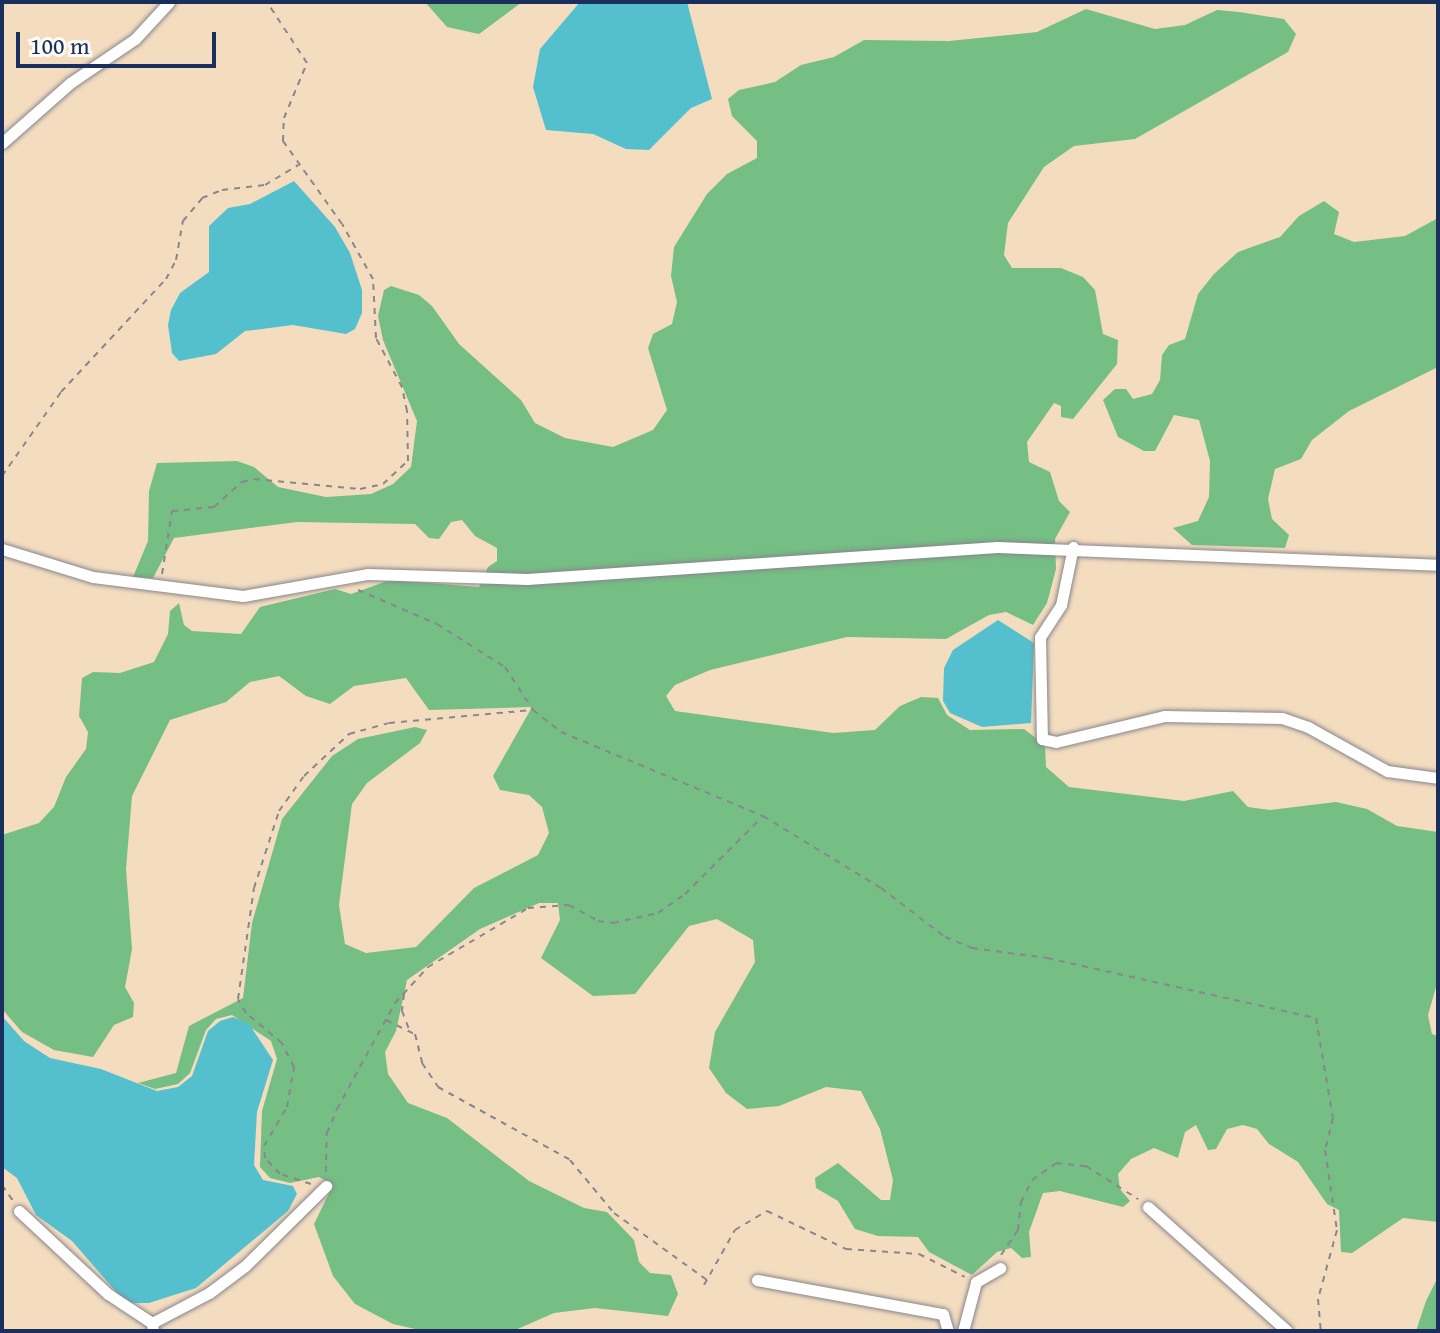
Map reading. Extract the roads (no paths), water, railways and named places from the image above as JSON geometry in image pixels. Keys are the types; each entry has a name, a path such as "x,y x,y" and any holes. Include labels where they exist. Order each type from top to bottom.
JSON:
{"street":[{"path":"2,143 70,83 135,39 169,2"},
{"path":"1073,547 1061,605 1040,637 1042,739 1056,742 1164,716 1282,718 1308,727 1387,771 1438,778"},
{"path":"2,549 93,577 161,589 243,596 341,578 395,572 527,579 954,549 1073,547 1438,565"},
{"path":"19,1211 108,1294 153,1327 162,1313 202,1298 245,1266 326,1186"},
{"path":"1148,1207 1287,1331"},
{"path":"963,1331 976,1282 1000,1268"},
{"path":"757,1280 943,1314 948,1331"}],"water":[{"path":"580,2 687,2 712,99 691,108 649,150 626,149 593,134 546,130 533,87 540,49"},
{"path":"294,181 335,227 350,253 362,290 362,313 355,329 346,334 293,325 245,331 216,354 179,361 172,353 168,325 171,310 180,293 209,272 209,226 228,208 250,204"},
{"path":"998,620 1034,643 1031,723 982,727 950,713 943,701 944,668 953,650"},
{"path":"2,1016 24,1041 50,1058 101,1069 157,1091 178,1087 192,1076 208,1031 220,1021 233,1017 249,1024 273,1060 257,1112 254,1165 263,1180 293,1186 297,1194 288,1211 196,1288 149,1303 131,1303 119,1295 72,1241 36,1215 17,1178 2,1167"}]}
